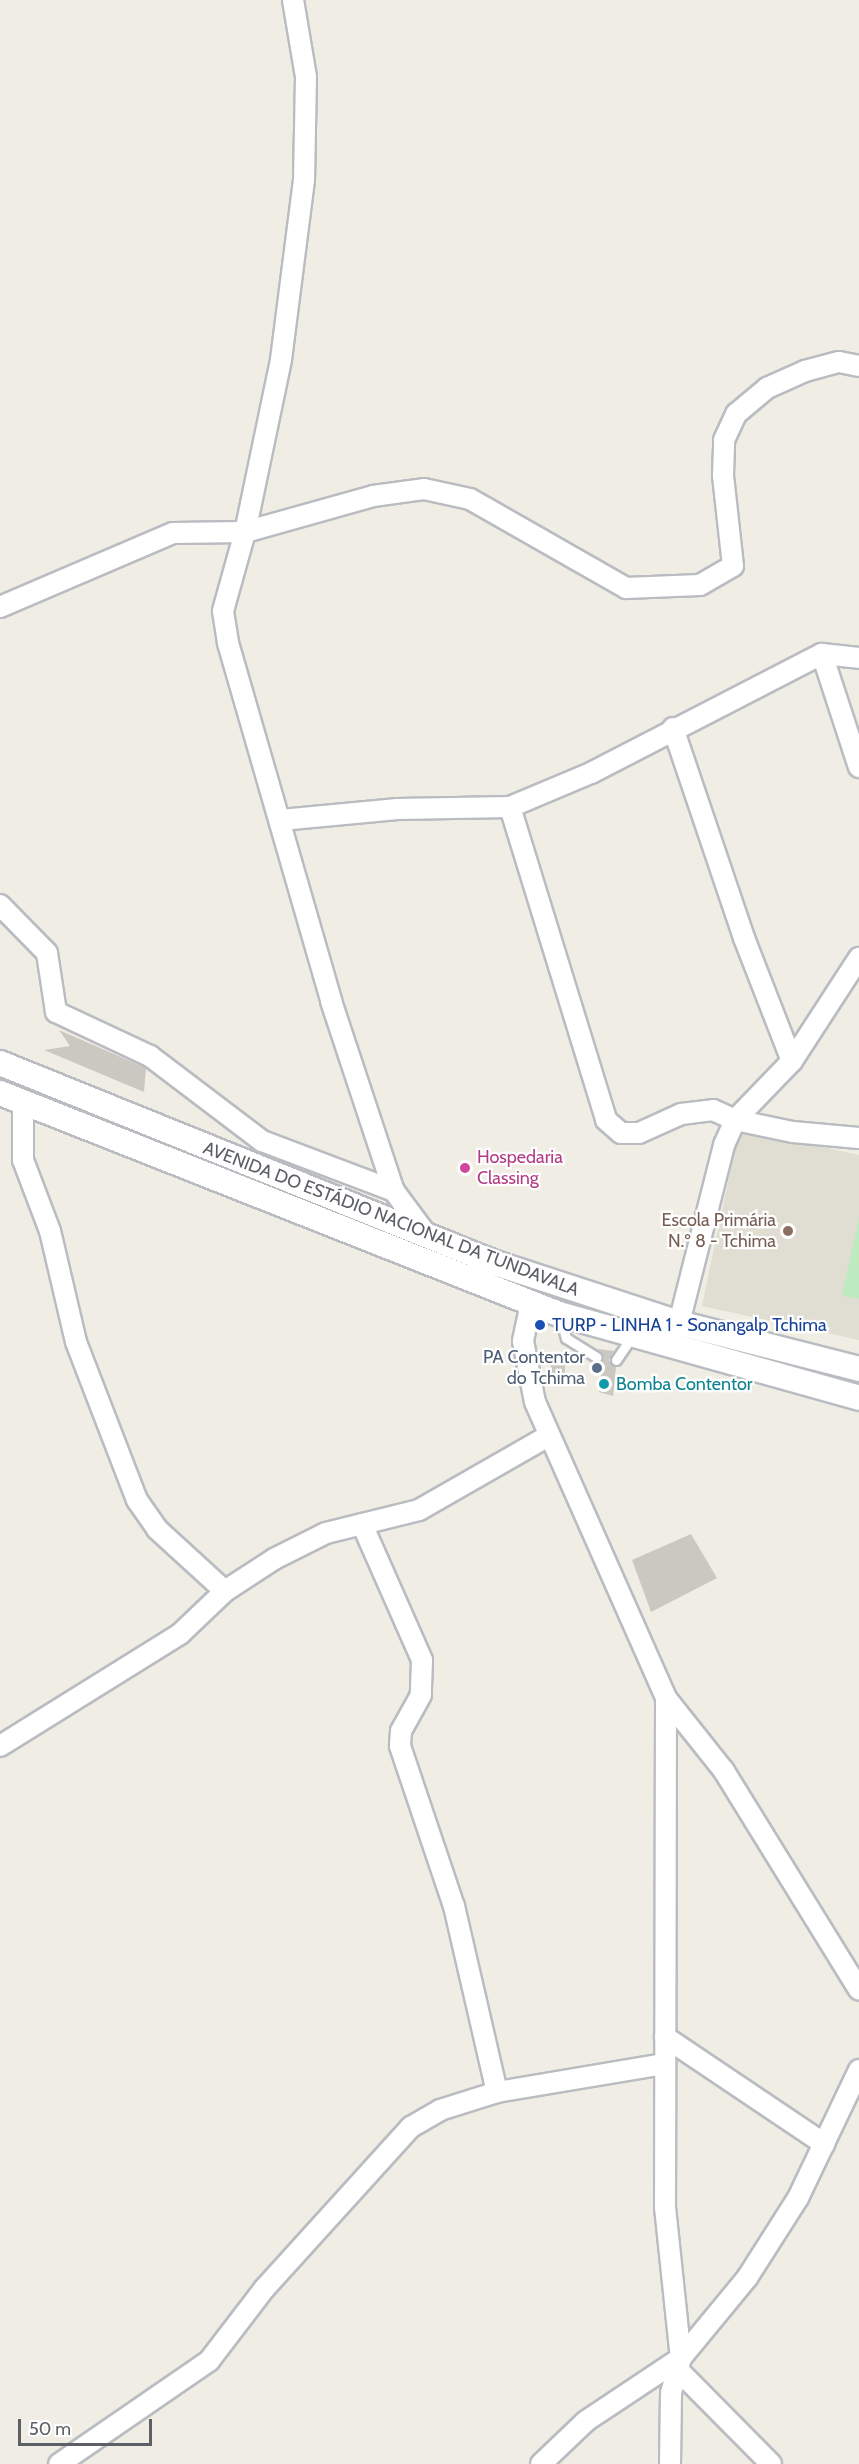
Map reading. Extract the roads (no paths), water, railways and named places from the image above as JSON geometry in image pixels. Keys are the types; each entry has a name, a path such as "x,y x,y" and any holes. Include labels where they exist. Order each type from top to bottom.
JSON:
{"street":[{"path":"294,0 306,77 304,180 281,360 245,532 223,611 228,643 281,820 331,1001 394,1191 428,1238"},
{"path":"0,608 173,533 245,532 373,496 424,489 470,499 626,588 700,585 733,566 723,476 724,440 736,414 766,388 805,371 839,362 859,366"},
{"path":"281,820 397,809 510,807 591,773 672,728 822,654 859,658"},
{"path":"822,654 859,767"},
{"path":"672,728 744,938 792,1061"},
{"path":"510,807 606,1120 621,1133 713,1110 735,1120 859,1138"},
{"path":"0,905 47,952 56,1012 150,1056 261,1141 394,1191"},
{"path":"679,1323 724,1145 735,1120 792,1061 859,958"},
{"name":"AVENIDA DO ESTÁDIO NACIONAL DA TUNDAVALA","path":"0,1063 428,1238 679,1323 859,1369"},
{"name":"AVENIDA DO ESTÁDIO NACIONAL DA TUNDAVALA","path":"0,1093 531,1304 632,1336 859,1398"},
{"path":"23,1102 23,1160 50,1231 76,1342 137,1500 157,1529 225,1592"},
{"path":"531,1304 523,1341 526,1371 548,1436 666,1698 724,1771 859,1990"},
{"path":"0,1746 180,1634 225,1592 316,1538 419,1510 548,1436"},
{"path":"362,1524 422,1660 421,1695 401,1731 400,1746 454,1906 497,2092"},
{"path":"666,1698 665,2207 681,2366 771,2464"},
{"path":"665,2037 824,2144"},
{"path":"59,2464 209,2361 264,2289 411,2127 440,2110 497,2092 665,2064"},
{"path":"670,2464 671,2393 681,2366 747,2278 824,2144 859,2070"},
{"path":"541,2464 586,2421 681,2366"}],"lane":[{"path":"560,1314 566,1338 597,1357"},
{"path":"616,1360 632,1336"}],"place":[{"name":"Hospedaria Classing","path":"465,1168"},
{"name":"Escola Primária N.º 8 - Tchima","path":"788,1231"},
{"name":"TURP - LINHA 1 - Sonangalp Tchima","path":"540,1325"},
{"name":"PA Contentor do Tchima","path":"597,1368"},
{"name":"Bomba Contentor","path":"604,1384"}]}
